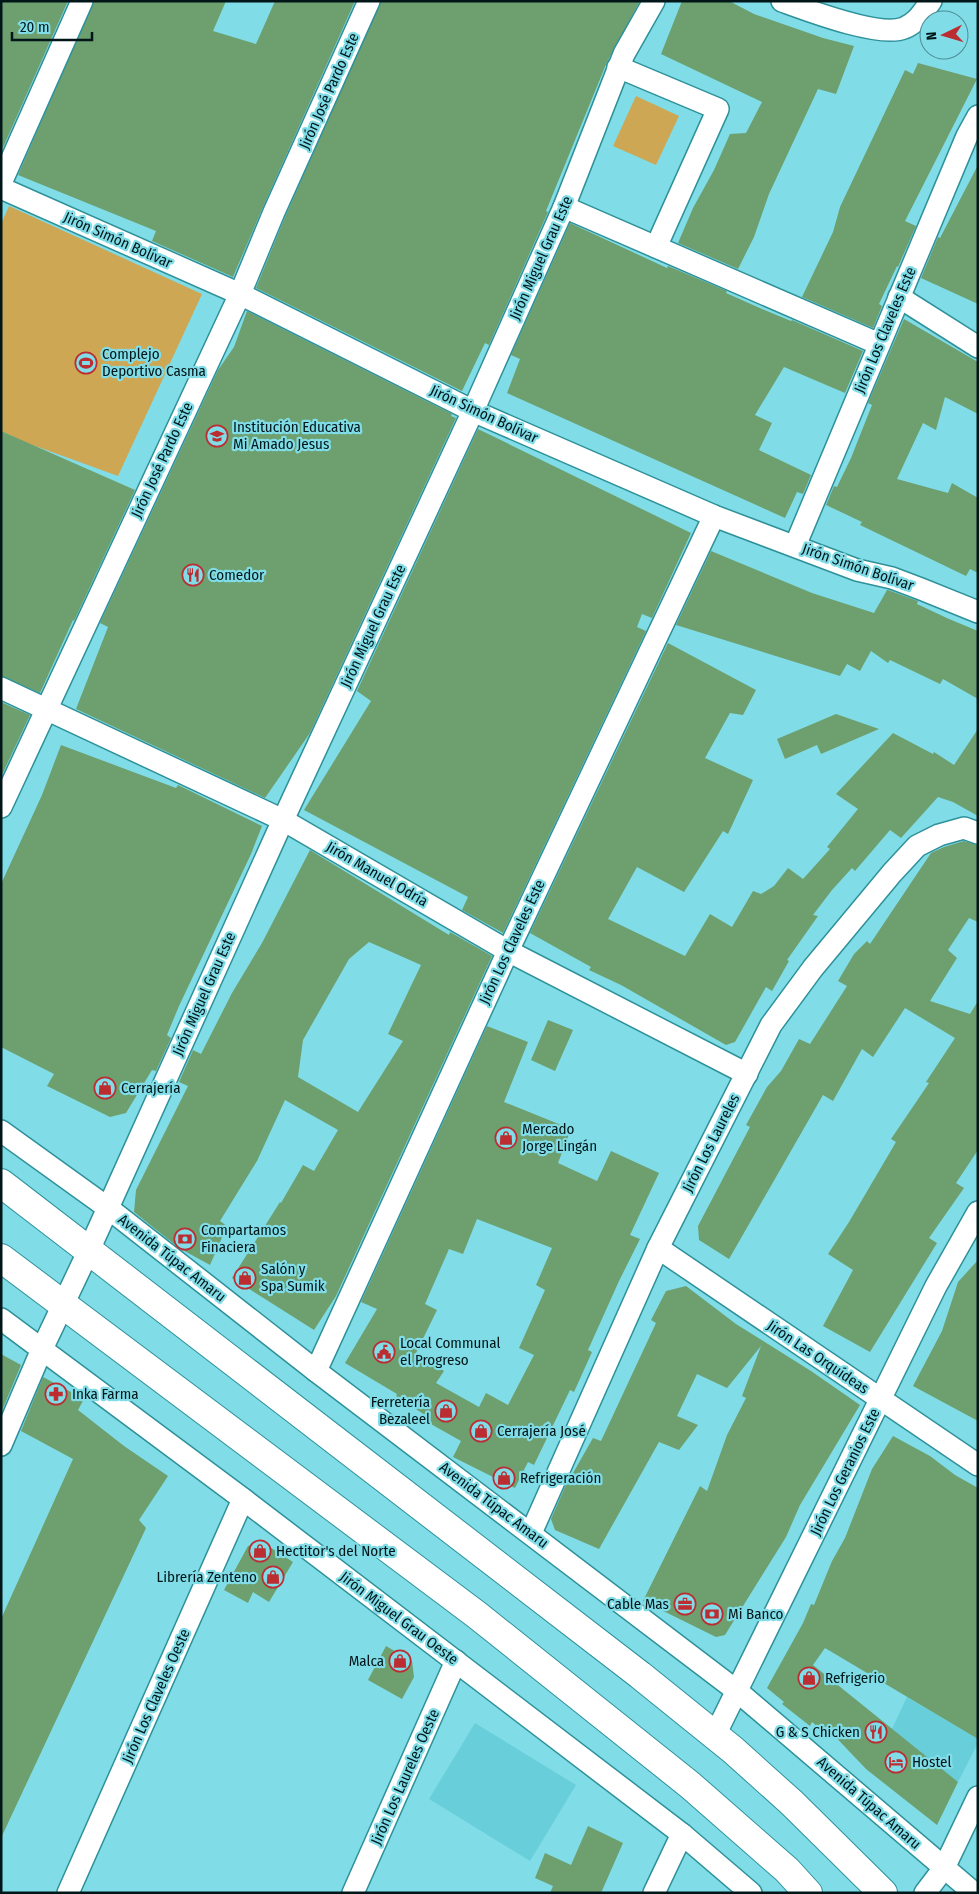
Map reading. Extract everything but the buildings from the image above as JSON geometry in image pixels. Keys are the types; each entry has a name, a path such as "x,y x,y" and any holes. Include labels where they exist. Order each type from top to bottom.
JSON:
{"highway":[{"path":"1,1183 715,1735 792,1803 883,1893"},
{"path":"1,1258 485,1621 690,1785 787,1870 808,1893"}],"street":[{"path":"1,183 82,1"},
{"name":"Jirón José Pardo Este","path":"1,808 240,294 274,212 369,1"},
{"name":"Jirón Miguel Grau Este","path":"89,1250 283,820 473,411 564,207 618,67 654,1"},
{"path":"782,1 838,21 894,31 906,28 920,18 931,1"},
{"path":"618,67 718,109 656,247"},
{"name":"Jirón Los Claveles Este","path":"795,546 967,136 978,116"},
{"name":"Jirón Simón Bolívar","path":"1,188 240,294 473,411 714,516 857,570 892,578 978,612"},
{"path":"564,207 879,344"},
{"path":"899,297 978,347"},
{"name":"Jirón Los Claveles Este","path":"316,1371 508,951 714,516"},
{"name":"Jirón Manuel Odría","path":"1,688 283,820 508,951 747,1074"},
{"name":"Jirón Los Laureles","path":"531,1532 658,1248 771,1025 813,968 892,873 917,846 939,835 964,828 978,833"},
{"name":"Avenida Túpac Amaru","path":"1,1131 108,1208 316,1371 531,1532 737,1691 974,1893"},
{"name":"Jirón Los Geranios Este","path":"715,1735 936,1286 978,1212"},
{"name":"Jirón Las Orquídeas","path":"658,1248 978,1465"},
{"path":"1,1445 42,1349 89,1250"},
{"name":"Jirón Miguel Grau Oeste","path":"1,1319 243,1499 682,1834 751,1893"},
{"name":"Jirón Los Claveles Oeste","path":"68,1893 243,1499"},
{"name":"Jirón Los Laureles Oeste","path":"353,1893 456,1662"},
{"path":"925,1893 944,1868 978,1797"},
{"path":"654,1893 682,1834"}],"shaded area":[{"path":"636,96 679,116 656,165 613,146"},
{"name":"Complejo Deportivo Casma","path":"9,206 202,294 118,476 27,443 1,431 1,224"},
{"path":"907,1697 978,1739 978,1743 958,1782 891,1731"},
{"path":"475,1723 576,1785 530,1861 429,1799"}],"place":[{"name":"Complejo Deportivo Casma","path":"86,363"},
{"name":"Institución Educativa Mi Amado Jesus","path":"217,436"},
{"name":"Comedor","path":"193,575"},
{"name":"Cerrajería","path":"105,1088"},
{"name":"Mercado Jorge Lingán","path":"506,1138"},
{"name":"Compartamos Finaciera","path":"185,1239"},
{"name":"Salón y Spa Sumik","path":"245,1278"},
{"name":"Local Communal el Progreso","path":"384,1352"},
{"name":"Inka Farma","path":"56,1394"},
{"name":"Ferretería Bezaleel","path":"446,1411"},
{"name":"Cerrajería José","path":"481,1431"},
{"name":"Refrigeración","path":"504,1478"},
{"name":"Hectitor's del Norte","path":"260,1551"},
{"name":"Librería Zenteno","path":"273,1577"},
{"name":"Cable Mas","path":"685,1604"},
{"name":"Mi Banco","path":"712,1614"},
{"name":"Malca","path":"400,1661"},
{"name":"Refrigerio","path":"809,1678"},
{"name":"G & S Chicken","path":"876,1732"},
{"name":"Hostel","path":"896,1762"}]}
